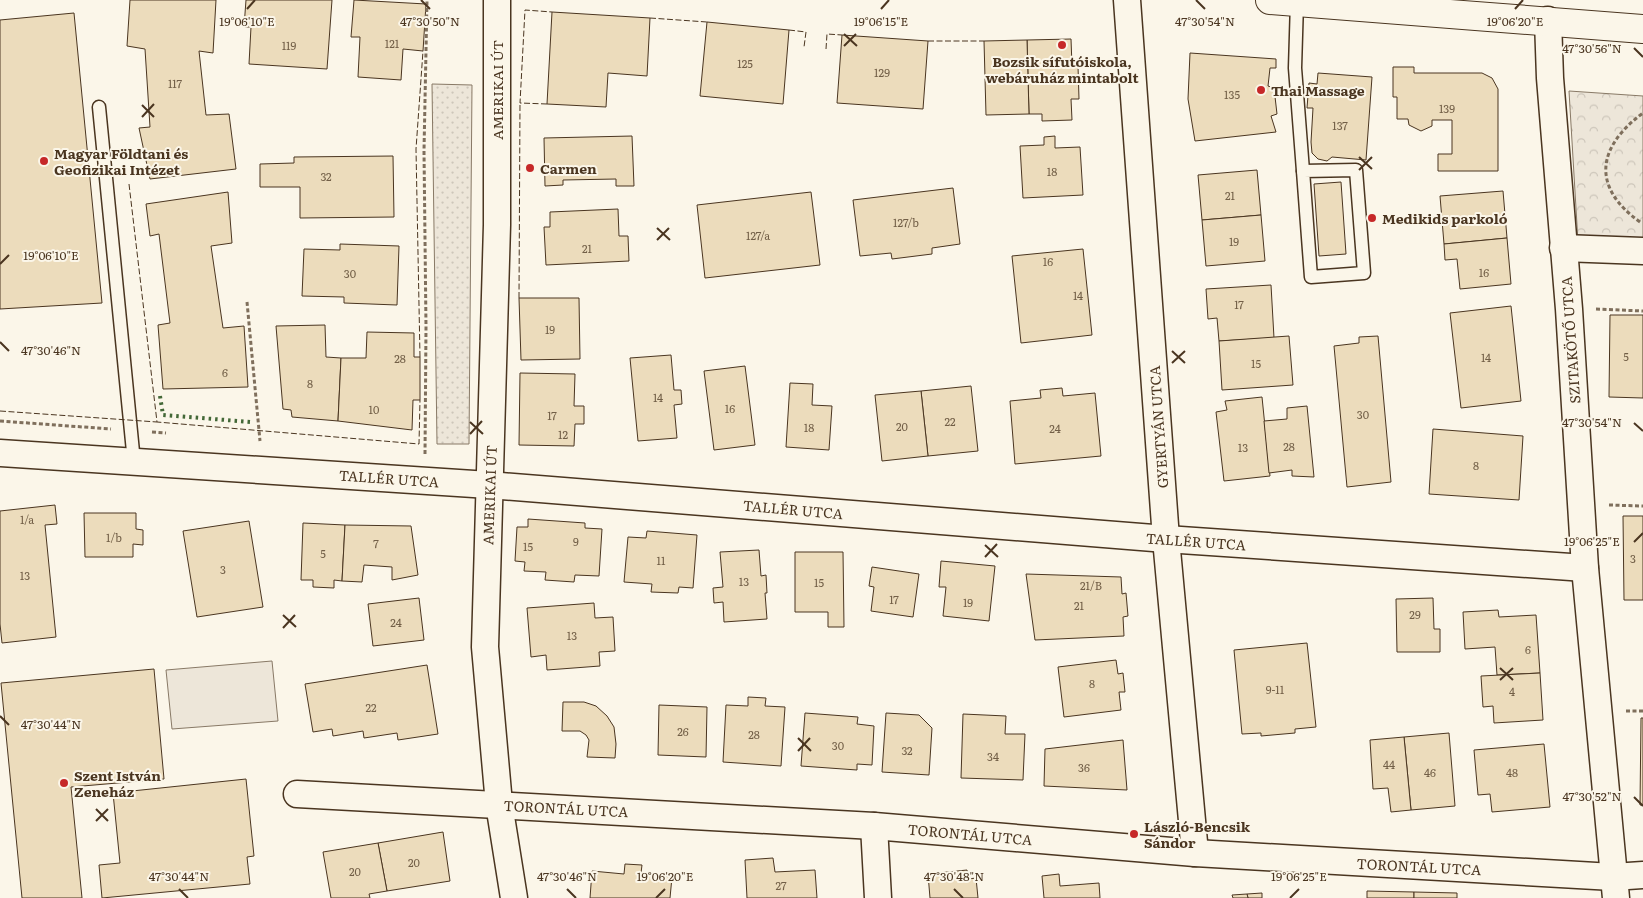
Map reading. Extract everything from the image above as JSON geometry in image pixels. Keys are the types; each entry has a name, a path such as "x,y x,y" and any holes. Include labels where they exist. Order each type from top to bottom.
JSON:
{"main road":[{"path":"1270,0 1643,28"}],"street":[{"name":"AMERIKAI ÚT","path":"497,0 497,225 485,646 498,804 514,898"},
{"name":"GYERTYÁN UTCA","path":"1127,0 1166,539 1195,853"},
{"name":"SZITAKÖTŐ UTCA","path":"1548,20 1551,88 1569,309 1585,568 1614,887"},
{"path":"1563,248 1643,250"},
{"name":"TALLÉR UTCA","path":"0,453 489,485 1166,539 1585,568"},
{"name":"TORONTÁL UTCA","path":"298,794 874,826 1614,887 1643,875"},
{"path":"874,826 878,898"}],"lane":[{"path":"1297,2 1295,68 1311,278 1364,273 1356,170 1303,171"},
{"path":"99,107 134,462"}],"path":[{"path":"425,457 424,151 428,0"},
{"path":"1643,113 1619,134 1606,164 1606,182 1611,194 1618,204 1643,224"},
{"path":"246,302 260,442 270,443"},
{"path":"1569,309 1643,311"},
{"path":"0,421 171,434"},
{"path":"1581,504 1643,506"}],"green space":[{"path":"432,84 472,85 469,444 437,444"},
{"path":"1569,91 1643,96 1643,244 1578,242"},
{"path":"272,661 278,721 172,729 166,670"}],"building":[{"path":"130,0 216,0 213,53 199,51 206,115 229,114 236,169 150,179 139,128 150,127 145,49 127,46"},
{"path":"246,0 332,0 327,69 249,64 251,27 244,27"},
{"path":"354,0 426,4 423,51 403,49 401,80 358,77 360,37 351,37"},
{"path":"552,12 650,18 647,76 608,73 606,107 547,104"},
{"name":"Magyar Földtani és Geofizikai Intézet","path":"74,13 102,303 0,309 0,20"},
{"path":"707,22 789,30 783,104 700,96"},
{"path":"842,35 928,41 923,109 837,103"},
{"path":"1071,39 1072,66 1078,66 1079,99 1071,99 1072,120 1042,121 1042,114 1029,114 1027,40"},
{"path":"1027,40 1029,114 986,115 984,41"},
{"path":"1190,53 1276,59 1276,68 1270,68 1268,86 1274,88 1277,114 1271,116 1276,132 1195,141 1188,99"},
{"path":"1393,67 1414,67 1414,73 1482,73 1492,78 1498,89 1498,171 1438,171 1438,154 1452,154 1452,120 1432,120 1432,126 1421,131 1409,125 1408,119 1397,119 1397,97 1393,97"},
{"path":"1318,73 1372,77 1366,160 1332,157 1327,161 1318,159 1312,153 1313,108 1307,108 1309,83 1317,84"},
{"path":"632,136 634,186 616,186 616,179 563,180 563,185 545,186 544,138"},
{"path":"1055,136 1055,148 1080,147 1083,195 1023,198 1020,146 1044,145 1044,137"},
{"path":"393,156 394,217 300,218 300,187 260,187 260,164 294,163 294,157"},
{"path":"1257,170 1261,215 1202,220 1198,175"},
{"path":"1341,182 1346,254 1319,256 1314,184"},
{"path":"953,188 960,244 932,248 932,254 892,259 891,253 860,256 853,200"},
{"path":"1503,191 1507,238 1444,244 1440,196"},
{"path":"228,192 232,243 211,246 223,328 244,326 248,387 163,389 158,325 170,323 159,234 150,236 146,204"},
{"path":"811,192 820,265 705,278 697,205"},
{"path":"618,209 619,236 628,236 629,261 546,265 544,227 550,227 550,212"},
{"path":"1261,215 1265,261 1206,266 1202,220"},
{"path":"1507,238 1511,284 1460,289 1457,259 1445,260 1444,244"},
{"path":"340,244 399,246 397,305 344,303 344,297 302,296 304,249 340,250"},
{"path":"1083,249 1092,335 1021,343 1012,256"},
{"path":"1271,285 1274,338 1219,341 1217,318 1208,319 1206,289"},
{"path":"519,298 579,298 580,359 521,360"},
{"path":"1511,306 1521,401 1461,408 1450,313"},
{"path":"1610,315 1643,315 1643,398 1609,397"},
{"path":"325,325 326,357 341,358 338,421 292,417 291,410 283,409 276,326"},
{"path":"367,332 414,333 414,357 420,357 420,400 413,400 412,430 338,421 341,358 366,358"},
{"path":"1289,336 1293,385 1222,390 1219,341"},
{"path":"1378,336 1391,482 1347,487 1334,346 1359,343 1359,337"},
{"path":"671,355 674,390 681,390 682,404 674,405 677,438 638,441 630,358"},
{"path":"745,366 755,445 714,450 704,371"},
{"path":"520,373 575,374 574,406 584,406 584,424 575,424 574,446 519,445"},
{"path":"790,383 813,384 812,405 832,406 829,450 786,447"},
{"path":"971,386 978,451 928,456 921,391"},
{"path":"1062,388 1063,396 1095,393 1101,456 1015,464 1010,401 1041,398 1040,390"},
{"path":"921,391 928,456 882,461 875,395"},
{"path":"1262,397 1270,476 1224,481 1216,412 1227,410 1225,401"},
{"path":"1307,406 1314,477 1292,476 1292,470 1269,473 1264,421 1287,419 1287,408"},
{"path":"1433,429 1523,436 1519,500 1429,494"},
{"path":"55,505 57,524 45,525 56,637 2,643 0,624 0,511"},
{"path":"84,513 136,513 136,529 143,530 143,545 133,544 133,557 85,557"},
{"path":"1623,516 1643,516 1643,600 1624,600"},
{"path":"528,519 585,523 585,528 602,529 599,576 575,575 574,582 545,580 546,572 524,571 525,562 515,561 517,527 528,527"},
{"path":"249,521 263,607 197,617 183,531"},
{"path":"303,523 345,525 342,581 334,580 334,588 313,587 313,580 301,580"},
{"path":"345,525 411,526 418,575 392,580 392,567 364,565 362,582 342,581"},
{"path":"647,531 697,535 693,588 679,587 678,593 651,592 652,584 624,582 628,537 646,538"},
{"path":"759,550 761,576 766,575 767,619 724,622 723,602 714,603 713,588 723,587 720,552"},
{"path":"795,552 843,552 844,627 828,627 828,612 795,612"},
{"path":"941,561 995,566 989,621 943,616 946,587 939,587"},
{"path":"872,567 919,574 913,617 871,611 874,587 869,586"},
{"path":"1026,574 1121,577 1122,594 1126,593 1128,616 1123,617 1124,636 1035,640"},
{"path":"419,598 424,640 373,646 368,604"},
{"path":"1433,598 1434,629 1440,629 1440,652 1397,652 1396,599"},
{"path":"594,603 595,618 613,617 615,651 599,652 600,666 547,670 546,655 531,657 527,608"},
{"path":"1498,610 1499,617 1536,615 1540,673 1497,675 1495,647 1465,649 1463,612"},
{"path":"1307,643 1316,727 1295,729 1295,733 1261,736 1261,733 1242,734 1234,650"},
{"path":"1116,660 1118,674 1123,673 1125,692 1119,692 1121,710 1064,717 1058,667"},
{"path":"427,665 438,734 398,740 397,733 364,738 363,731 333,736 332,729 313,732 305,684"},
{"name":"Szent István Zeneház","path":"154,669 164,779 71,787 82,898 22,898 1,683"},
{"path":"1540,673 1543,720 1494,723 1493,706 1483,707 1481,676"},
{"path":"748,697 766,698 765,706 785,707 781,766 723,762 726,705 748,706"},
{"path":"563,702 584,702 596,706 607,716 614,727 615,758 587,757 589,740 586,735 580,731 562,731"},
{"path":"659,705 707,707 706,757 658,755"},
{"path":"805,713 858,717 857,724 874,726 872,765 857,764 857,770 801,766"},
{"path":"886,713 919,715 932,728 929,775 882,772"},
{"path":"963,714 1006,716 1005,734 1025,734 1023,780 961,778"},
{"path":"1641,718 1643,718 1643,805 1640,805"},
{"path":"1449,733 1455,806 1411,810 1404,737"},
{"path":"1404,737 1411,810 1391,812 1388,788 1373,789 1370,740"},
{"path":"1123,740 1127,790 1044,786 1045,749"},
{"path":"1544,744 1550,807 1492,812 1490,794 1478,795 1474,750"},
{"path":"246,779 254,856 247,857 250,884 102,898 99,865 120,863 113,793"},
{"path":"443,832 450,881 387,891 378,843"},
{"path":"378,843 387,891 369,894 370,898 331,898 323,852"},
{"path":"773,858 775,872 815,870 817,898 747,898 745,860"},
{"path":"625,864 642,865 641,873 672,877 670,898 590,898 592,871 624,874"},
{"path":"967,870 968,879 976,878 978,898 930,898 928,874"},
{"path":"1059,874 1060,886 1099,883 1100,898 1044,898 1042,876"},
{"path":"1367,891 1414,892 1414,898 1367,898"},
{"path":"1414,892 1457,893 1457,898 1414,898"},
{"path":"1262,893 1262,898 1248,898 1247,894"},
{"path":"1247,894 1248,898 1233,898 1232,895"}],"hedge":[{"path":"160,396 163,415 251,422"}],"fence":[{"path":"547,104 520,103 525,10 552,12"},
{"path":"650,18 707,22"},
{"path":"789,30 806,32 804,47"},
{"path":"826,49 827,34 842,35"},
{"path":"928,41 984,41"},
{"path":"420,357 416,149 423,51"},
{"path":"519,298 520,103"},
{"path":"129,184 157,422 419,444 420,400"},
{"path":"0,411 157,422"}],"place":[{"name":"Bozsik sífutóiskola, webáruház mintabolt","path":"1062,45"},
{"name":"Thai Massage","path":"1261,90"},
{"name":"Magyar Földtani és Geofizikai Intézet","path":"44,161"},
{"name":"Carmen","path":"530,168"},
{"name":"Medikids parkoló","path":"1372,218"},
{"name":"Szent István Zeneház","path":"64,783"},
{"name":"László-Bencsik Sándor","path":"1134,834"}]}
